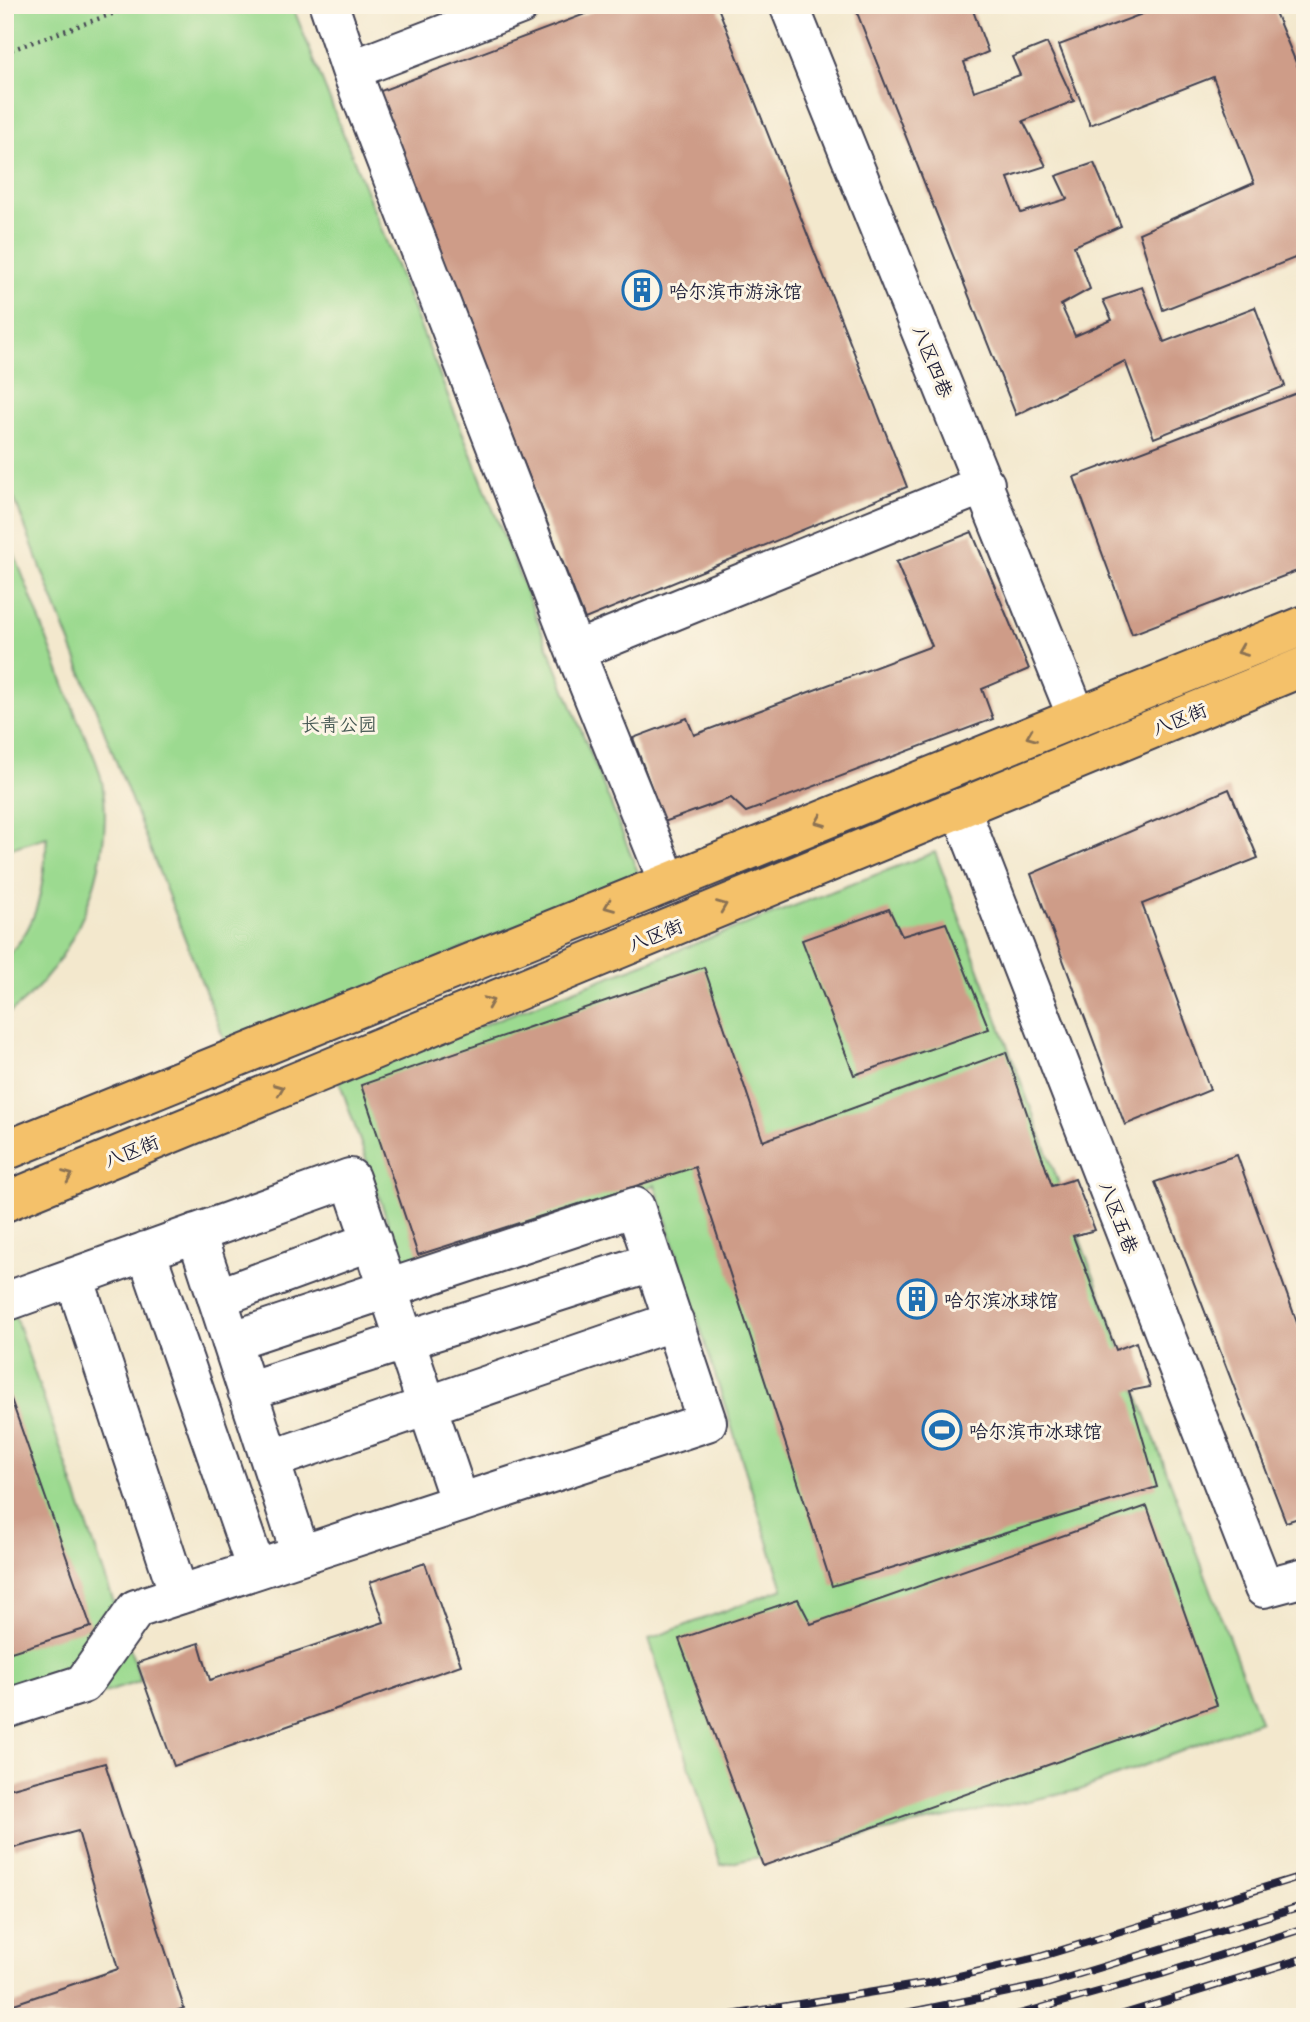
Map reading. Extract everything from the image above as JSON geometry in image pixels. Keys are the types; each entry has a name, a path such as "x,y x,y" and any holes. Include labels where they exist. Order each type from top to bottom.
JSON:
{"main road":[{"name":"八区街","path":"5,1152 1305,625"},
{"name":"八区街","path":"5,1202 1305,666"}],"street":[{"path":"329,5 351,70 575,651 668,882"},
{"path":"351,70 520,5"},
{"name":"八区四巷","path":"789,5 1077,717"},
{"path":"575,651 985,485"},
{"name":"八区五巷","path":"960,808 1265,1588 1305,1577"},
{"path":"5,1302 350,1178 460,1503"},
{"path":"5,1709 83,1684 136,1609 707,1422 635,1207 231,1341"},
{"path":"196,1233 301,1555"},
{"path":"217,1298 372,1241"},
{"path":"146,1251 256,1569"},
{"path":"247,1391 652,1262"},
{"path":"74,1277 179,1595"},
{"path":"270,1460 674,1321"}],"path":[{"path":"5,52 137,5"}],"green space":[{"name":"长青公园","path":"5,5 292,5 639,875 227,1047 5,475"},
{"path":"5,530 99,769 105,818 95,883 68,946 50,973 29,997 5,1016 5,957 17,945 33,918 42,886 47,837 5,850"},
{"name":"哈尔滨市冰球馆","path":"935,852 1260,1721 1080,1790 721,1865 649,1639 783,1589 655,1185 405,1272 339,1080"},
{"path":"5,1287 141,1681 5,1725"}],"building":[{"name":"哈尔滨市游泳馆","path":"609,5 717,5 907,487 585,619 378,92"},
{"path":"854,5 971,5 988,52 964,62 974,91 1020,75 1012,57 1047,43 1074,101 1023,121 1046,166 1008,178 1021,213 1067,199 1056,176 1094,163 1121,226 1074,246 1090,289 1061,305 1075,336 1112,320 1103,300 1142,287 1164,342 1255,307 1285,386 1154,438 1125,361 1016,415"},
{"path":"1166,5 1272,5 1305,84 1305,254 1163,310 1139,233 1254,183 1213,77 1090,125 1059,45"},
{"path":"1305,390 1305,568 1132,634 1074,477"},
{"path":"972,532 1029,669 982,689 993,719 746,812 731,798 664,822 633,738 687,718 694,735 932,646 896,562"},
{"path":"1229,789 1258,858 1142,904 1210,1090 1125,1125 1031,874"},
{"path":"889,909 902,936 946,923 989,1029 854,1075 802,940"},
{"name":"哈尔滨冰球馆","path":"704,967 763,1141 1006,1052 1052,1186 1075,1179 1095,1230 1073,1236 1116,1350 1136,1342 1150,1387 1129,1391 1157,1487 832,1586 695,1167 418,1255 361,1085"},
{"path":"1237,1155 1305,1345 1305,1516 1286,1522 1155,1182"},
{"path":"5,1382 91,1627 5,1654"},
{"path":"1147,1506 1217,1705 763,1866 679,1639 798,1599 811,1624"},
{"path":"425,1563 461,1665 174,1766 137,1663 199,1643 210,1680 384,1622 370,1582"},
{"path":"105,1763 184,2008 161,2017 5,2017 5,2007 118,1969 78,1831 14,1848 5,1821 5,1790"}],"railway":[{"path":"719,2017 929,1983 1036,1958 1305,1875"},
{"path":"886,2017 1043,1985 1305,1905"},
{"path":"1009,2017 1162,1974 1305,1928"},
{"path":"1114,2017 1305,1958"}],"place":[{"name":"哈尔滨市游泳馆","path":"642,290"},
{"name":"哈尔滨冰球馆","path":"917,1299"},
{"name":"哈尔滨市冰球馆","path":"942,1430"}]}
